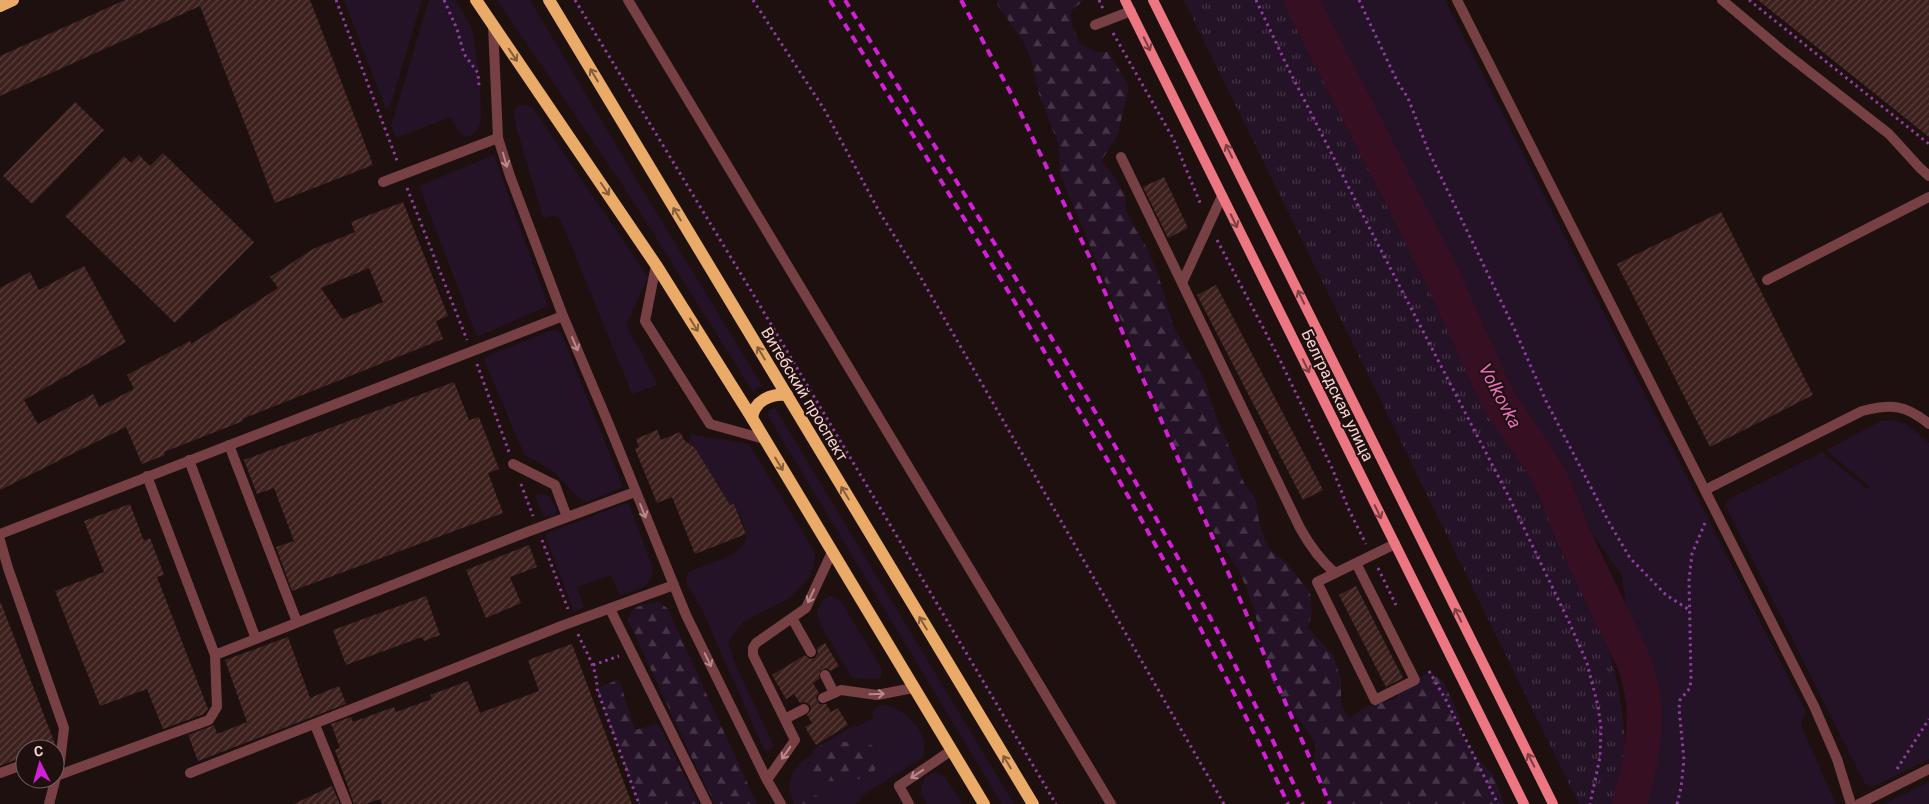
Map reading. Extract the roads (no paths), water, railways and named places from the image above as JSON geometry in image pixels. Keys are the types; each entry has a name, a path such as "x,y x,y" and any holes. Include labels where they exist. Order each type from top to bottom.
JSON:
{"main road":[{"path":"0,6 13,0"},
{"path":"476,0 656,265 752,418 984,804"},
{"name":"Витебский проспект","path":"549,0 1033,804"},
{"path":"752,418 755,407 765,398 778,394 786,395"}],"street":[{"path":"628,0 1111,804"},
{"name":"Белградская улица","path":"1125,0 1524,804"},
{"name":"Белградская улица","path":"1153,0 1553,804"},
{"path":"1457,0 1814,706 1837,759 1850,804"},
{"path":"1722,0 1784,52 1889,134 1929,176"},
{"path":"1095,25 1130,11"},
{"path":"493,25 498,138 510,176 563,316 608,420 635,492 686,615 767,780 781,804"},
{"path":"382,182 498,138"},
{"path":"1121,157 1300,528 1321,561 1335,573"},
{"path":"1182,283 1222,196"},
{"path":"1767,280 1929,197"},
{"path":"656,265 645,321 710,424 764,439"},
{"path":"0,534 563,316"},
{"path":"1705,490 1862,411 1882,406 1900,407 1918,415 1929,424"},
{"path":"229,444 297,622"},
{"path":"189,460 256,639"},
{"path":"513,464 555,485 567,517"},
{"path":"65,773 209,720 217,707 215,655 146,476"},
{"path":"215,655 635,492"},
{"path":"0,540 64,728 61,739"},
{"path":"1356,563 1415,680 1375,700 1317,582 1394,544"},
{"path":"767,780 795,740 753,655 753,648 756,643 806,608 832,552"},
{"path":"190,773 564,625 674,585"},
{"path":"610,609 707,804"},
{"path":"792,618 811,652"},
{"path":"825,675 834,693"},
{"path":"823,698 841,690 877,695 913,688"},
{"path":"785,719 804,709"},
{"path":"315,724 347,804"},
{"path":"909,804 899,786 952,750"},
{"path":"0,773 15,768"},
{"path":"1859,804 1929,769"},
{"path":"49,804 53,789"}],"waterway":[{"name":"Volkovka","path":"1301,0 1442,276 1499,402 1538,458 1553,484 1573,535 1635,664 1643,696 1644,731 1641,756 1630,804"}],"railway":[{"path":"830,0 1011,296 1128,496 1184,597 1288,804"},
{"path":"845,0 1026,296 1143,496 1253,700 1303,804"},
{"path":"961,0 1015,101 1089,256 1330,804"}]}
